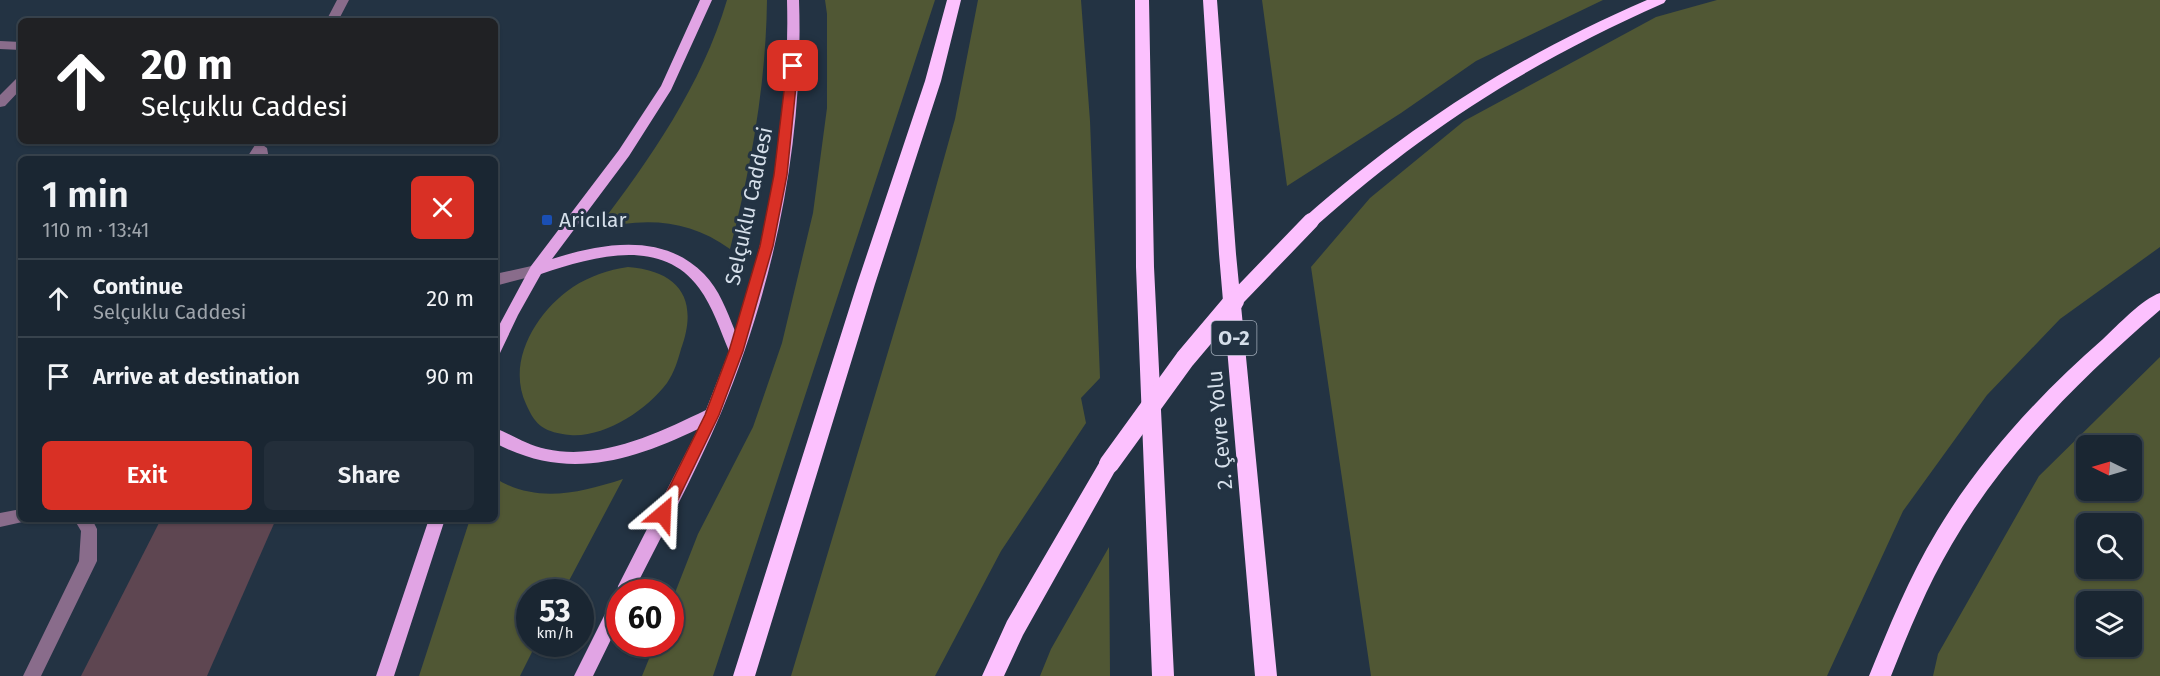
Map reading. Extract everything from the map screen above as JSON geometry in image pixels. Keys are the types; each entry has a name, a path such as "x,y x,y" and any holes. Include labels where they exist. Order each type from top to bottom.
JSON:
{"highway":[{"path":"744,676 866,284 933,81 954,0"},
{"path":"1142,0 1145,267 1163,676"},
{"name":"2. Çevre Yolu","path":"1210,0 1216,118 1236,364 1266,676"},
{"path":"993,676 1021,618 1109,464 1185,359 1248,284 1353,182 1441,116 1529,61 1606,22 1659,0"},
{"path":"1880,676 1902,620 1961,512 2013,443 2118,334 2160,300"}],"main road":[{"path":"498,342 536,270 624,153 667,87 706,0"},
{"name":"Selçuklu Caddesi","path":"630,579 712,415 736,351 766,246 781,175 792,87 794,0"},
{"path":"536,270 598,251 635,248 666,255 698,277 721,315 736,351"},
{"path":"498,436 537,455 579,459 622,453 670,436 712,415"},
{"path":"385,676 436,522"},
{"path":"583,676 606,630"}],"lane":[{"path":"334,18 343,0"},
{"path":"0,45 18,46"},
{"path":"0,103 18,84"},
{"path":"498,279 536,270"},
{"path":"0,520 18,517"},
{"path":"32,676 88,561 89,529 84,522"}],"green space":[{"path":"727,0 767,0 764,63 756,126 730,249 699,232 666,223 632,223 597,229 655,148 689,91 704,62"},
{"path":"825,0 935,0 713,676 642,676 650,657 684,657 684,579 680,579 698,534 753,427 782,343 813,213 827,108"},
{"path":"978,0 1081,0 1090,121 1100,378 1081,398 1086,423 1001,551 935,676 791,676 917,255 955,119"},
{"path":"1262,0 1603,0 1476,61 1401,113 1287,186"},
{"path":"1717,0 2160,0 2160,247 2060,319 1987,395 1903,511 1827,676 1371,676 1311,267 1370,198 1464,121 1656,17"},
{"path":"628,267 661,275 681,291 686,303 688,316 686,332 672,375 648,403 610,427 583,435 570,435 542,427 526,404 521,388 520,371 528,338 548,309 573,287 599,274"},
{"path":"2160,357 2160,676 1933,676 1938,654 2039,476 2076,440 2076,501 2142,501 2142,435 2081,435"},
{"path":"623,479 570,579 516,579 516,657 530,657 520,676 419,676 469,522 498,522 498,480 526,491 558,494"},
{"path":"1109,547 1110,676 1040,676 1051,649"}],"building":[{"path":"159,522 275,522 207,676 81,676"}],"place":[{"name":"Aricılar","path":"547,220"}],"route":[{"path":"663,514 712,415 736,351 766,246 781,175 788,128 793,66"}]}
